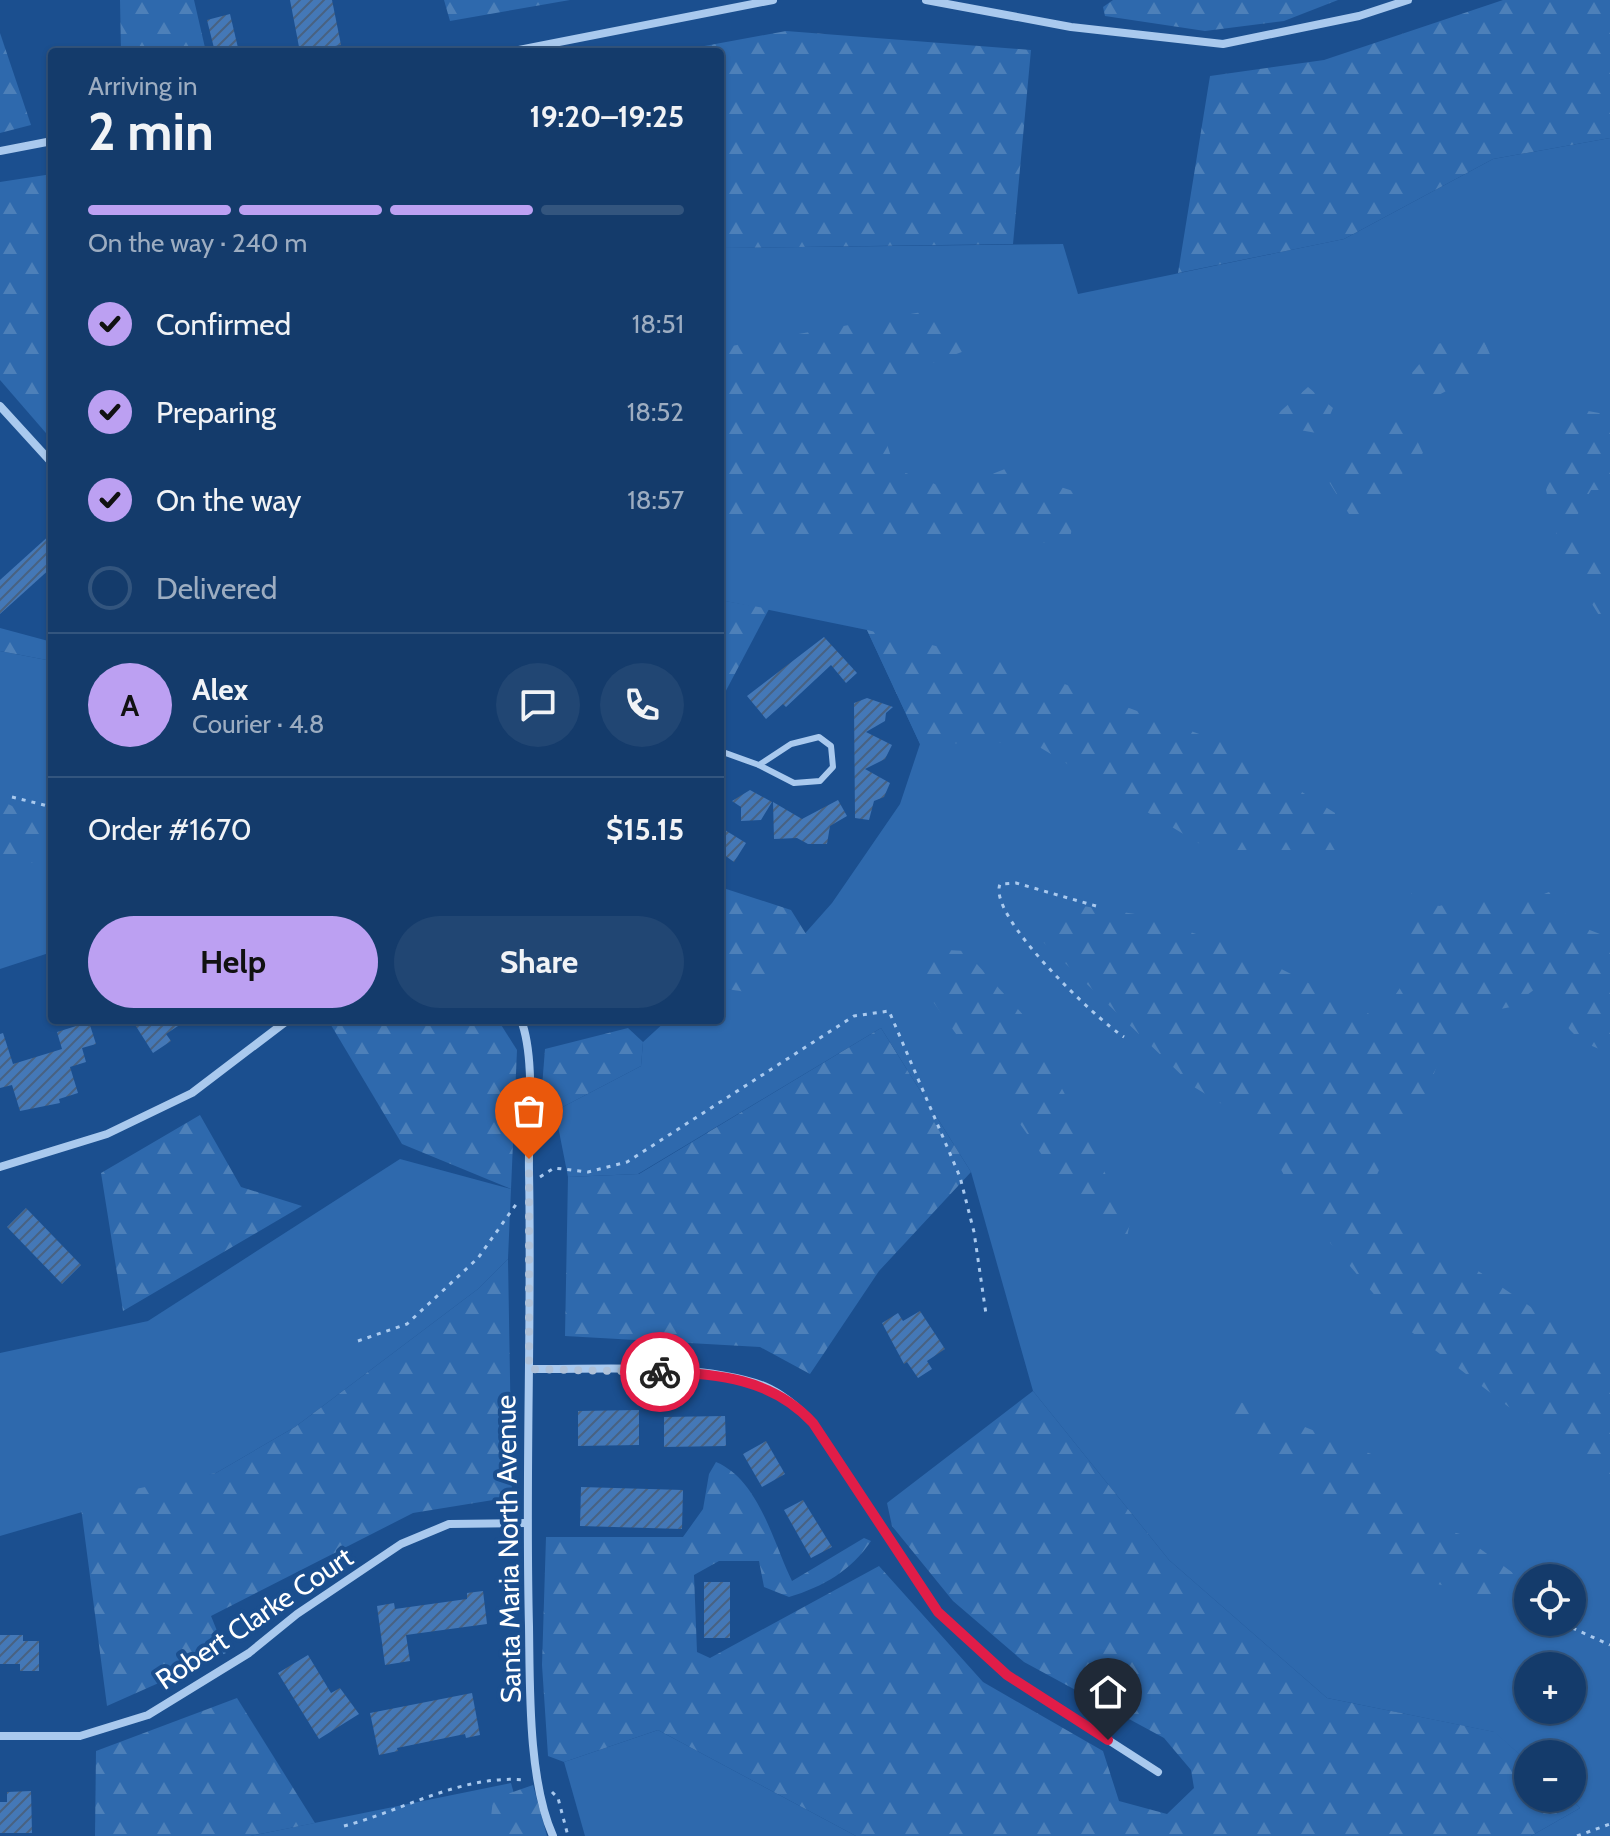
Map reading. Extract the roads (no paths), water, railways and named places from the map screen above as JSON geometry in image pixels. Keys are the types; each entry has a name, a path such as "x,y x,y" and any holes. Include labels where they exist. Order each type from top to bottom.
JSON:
{"street":[{"path":"528,48 773,0"},
{"path":"926,0 1071,27 1223,44 1359,16 1408,0"},
{"path":"0,151 48,142"},
{"path":"0,406 48,459"},
{"path":"0,1167 107,1134 192,1093 283,1024"},
{"name":"Santa Maria North Avenue","path":"522,1024 527,1056 529,1185 526,1523 530,1681 540,1781 553,1836"},
{"path":"529,1369 704,1373 764,1386 797,1406 813,1423 938,1612 1007,1675 1158,1772"},
{"name":"Robert Clarke Court","path":"0,1736 80,1736 148,1715 249,1653 297,1614 401,1544 449,1524 526,1523"}],"lane":[{"path":"724,752 759,765 794,783 820,781 833,767 831,746 819,737 791,744 759,765"}]}
